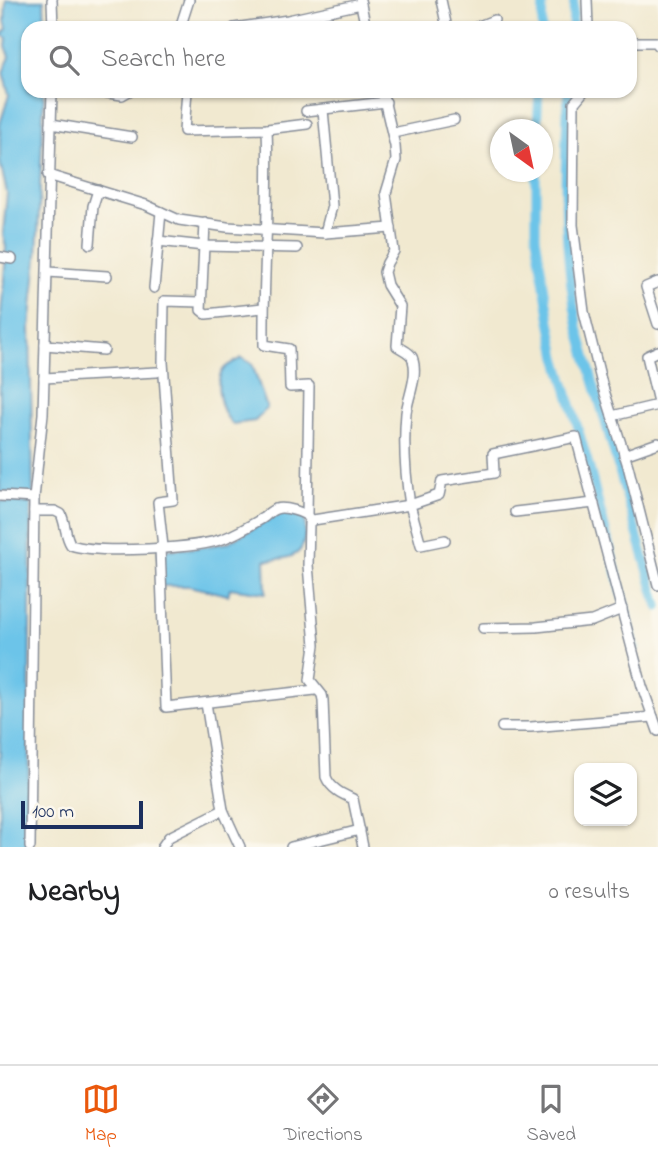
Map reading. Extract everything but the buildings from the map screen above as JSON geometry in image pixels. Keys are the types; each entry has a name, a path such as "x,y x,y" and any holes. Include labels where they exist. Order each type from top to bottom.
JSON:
{"street":[{"path":"52,0 52,21"},
{"path":"182,21 189,0"},
{"path":"441,0 446,21"},
{"path":"587,0 588,21"},
{"path":"281,21 361,2 365,21"},
{"path":"637,42 656,42 658,45"},
{"path":"30,847 34,498 43,414 52,98"},
{"path":"186,98 184,131 267,129 307,124"},
{"path":"385,98 396,160 386,193 394,251 384,272 387,285 400,306 397,346 414,360 403,453 410,505 421,545 445,541"},
{"path":"578,98 574,103 573,225 584,312 612,416 654,548 658,585"},
{"path":"306,111 386,102"},
{"path":"323,110 332,206 326,233"},
{"path":"393,133 454,120"},
{"path":"51,124 132,137"},
{"path":"267,129 270,183 265,247 264,345 289,349 290,387 309,386 308,565 315,645 310,680 323,700 326,777 328,783 338,792 353,799 363,847"},
{"path":"48,175 179,220 266,230 326,233 391,228"},
{"path":"90,244 92,215 98,190"},
{"path":"155,288 161,212"},
{"path":"205,223 201,310 206,314 264,308"},
{"path":"158,241 204,246 298,247"},
{"path":"0,257 12,259"},
{"path":"48,272 107,276"},
{"path":"658,282 646,287 658,324"},
{"path":"201,302 164,301 163,362 173,500 158,502 162,547 166,707 315,690"},
{"path":"45,345 104,350"},
{"path":"612,416 658,403 647,356 658,351"},
{"path":"44,379 157,372"},
{"path":"34,511 55,511 61,514 65,522 66,539 78,548 106,550 195,545 224,539 274,509 282,508 309,518 410,505 439,495 442,481 494,473 493,454 576,438 642,686 658,731"},
{"path":"624,455 658,443"},
{"path":"0,496 34,498"},
{"path":"515,512 594,503"},
{"path":"483,628 536,627 592,621 622,609"},
{"path":"206,703 223,810 240,847"},
{"path":"502,727 653,717"},
{"path":"162,847 169,837 223,810"},
{"path":"291,847 360,830"}],"water":[{"path":"6,0 44,0 45,21 21,21 21,98 44,98 37,258 30,327 33,495 0,492 0,327 7,193 0,162 0,124 9,95 3,72 10,57 6,46 7,38 1,35 7,29"},
{"path":"242,358 252,364 267,408 255,421 232,424 222,405 220,376 224,368"},
{"path":"0,501 31,503 28,847 0,847"},
{"path":"282,512 305,518 304,539 302,547 293,555 265,560 266,593 230,588 228,595 189,586 160,586 158,550 227,543"}],"waterway":[{"path":"542,21 543,0"},
{"path":"572,21 574,0"},
{"path":"538,119 539,98"},
{"path":"568,98 567,239 578,328 658,607"},
{"path":"536,182 536,237 557,357 589,465 636,648"}]}
